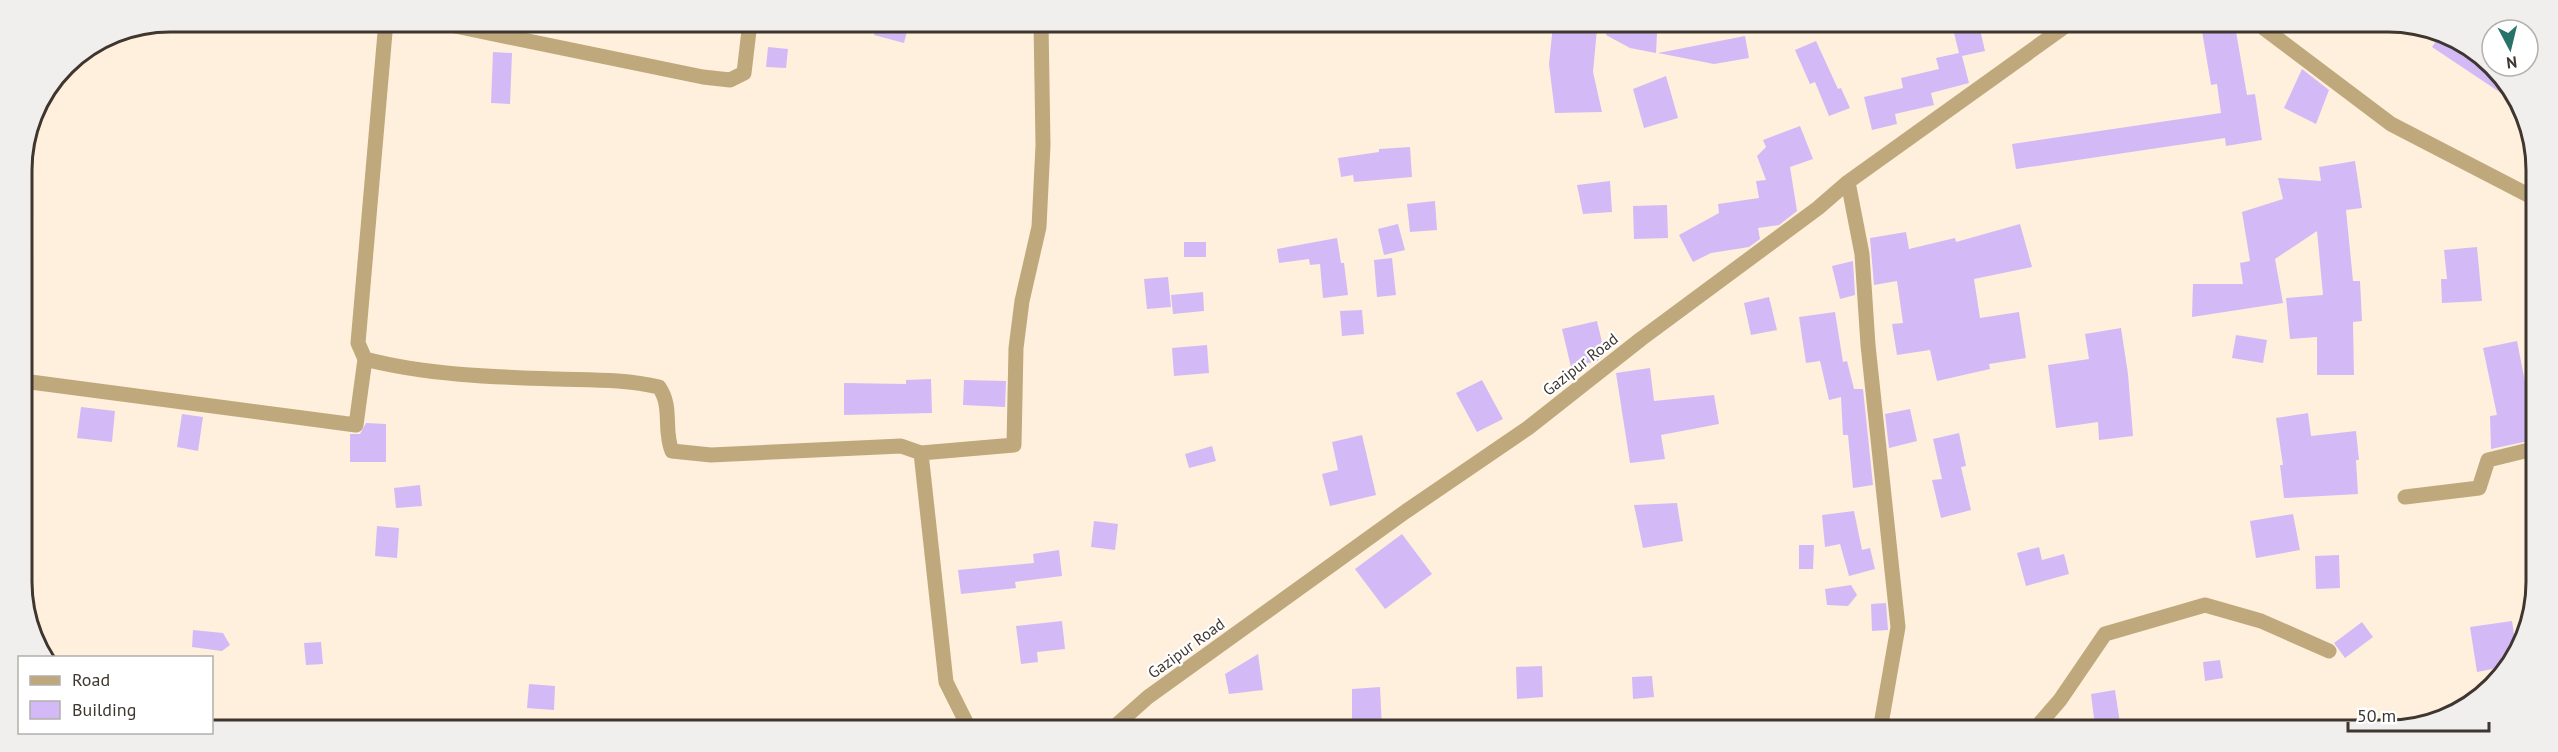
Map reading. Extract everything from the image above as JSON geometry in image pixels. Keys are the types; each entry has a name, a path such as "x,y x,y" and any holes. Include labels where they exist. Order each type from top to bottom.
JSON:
{"street":[{"path":"32,382 356,425 364,359 358,343 385,32"},
{"path":"485,32 703,77 730,80 744,73 749,32"},
{"path":"364,359 401,369 543,379 638,382 659,387 668,407 667,440 672,451 711,455 901,446 921,453 1014,445 1016,348 1022,301 1039,226 1043,145 1041,32"},
{"name":"Gazipur Road","path":"1122,720 1148,697 1405,512 1528,428 1641,339 1818,208 1848,182 2057,32"},
{"path":"2269,32 2391,124 2526,194"},
{"path":"1848,182 1862,254 1868,345 1898,627 1882,720"},
{"path":"2405,497 2479,488 2488,460 2526,451"},
{"path":"921,453 946,682 965,720"},
{"path":"2043,720 2060,700 2105,634 2205,605 2261,621 2329,651"}],"building":[{"path":"875,32 907,32 904,43 874,35"},
{"path":"1552,32 1597,32 1593,72 1602,112 1555,113 1549,64"},
{"path":"1607,32 1657,33 1656,53 1630,48 1606,35"},
{"path":"1954,32 1981,32 1985,51 1962,56 1969,83 1931,93 1934,105 1895,114 1897,124 1872,130 1864,97 1903,88 1901,78 1939,69 1936,58 1959,53"},
{"path":"2202,32 2236,32 2247,95 2255,94 2262,140 2226,146 2225,138 2016,169 2012,144 2221,113 2217,84 2211,85"},
{"path":"1745,36 1749,58 1714,64 1658,53"},
{"path":"2437,40 2473,60 2480,66 2480,78 2492,78 2505,96 2432,47"},
{"path":"1816,41 1838,89 1841,88 1850,108 1829,116 1815,82 1810,84 1795,50"},
{"path":"768,47 788,49 786,68 766,67"},
{"path":"493,52 512,53 510,104 491,103"},
{"path":"2302,69 2329,90 2316,124 2284,108"},
{"path":"1666,76 1678,118 1644,128 1633,89"},
{"path":"1800,126 1813,159 1790,167 1797,211 1779,225 1758,228 1760,239 1749,247 1711,253 1693,262 1679,235 1719,213 1718,204 1759,198 1756,181 1766,180 1757,156 1766,147 1763,140"},
{"path":"1410,147 1412,177 1354,182 1353,175 1341,177 1338,158 1379,152 1379,149"},
{"path":"2355,161 2362,208 2346,210 2353,281 2360,281 2362,321 2353,322 2354,375 2317,375 2317,337 2290,339 2286,298 2323,295 2317,231 2275,259 2283,303 2192,317 2193,284 2243,284 2240,263 2250,261 2242,212 2283,199 2278,178 2321,181 2319,167"},
{"path":"1610,181 1612,212 1583,214 1577,185"},
{"path":"1435,201 1437,230 1410,232 1407,204"},
{"path":"1667,205 1668,238 1634,239 1633,206"},
{"path":"1398,224 1405,250 1384,255 1378,229"},
{"path":"2020,224 2032,267 1974,279 1980,318 2019,312 2026,358 1989,364 1990,369 1937,381 1930,350 1897,355 1892,324 1903,323 1897,281 1874,285 1870,238 1906,232 1909,249 1955,238 1956,242"},
{"path":"1337,238 1341,263 1344,263 1348,295 1323,298 1320,264 1310,265 1309,259 1279,263 1277,249"},
{"path":"1184,242 1206,242 1206,257 1184,257"},
{"path":"2477,247 2482,301 2442,303 2441,279 2447,279 2444,250"},
{"path":"1392,258 1396,295 1377,297 1374,260"},
{"path":"1853,261 1855,295 1840,299 1832,266"},
{"path":"1168,277 1171,307 1147,309 1144,279"},
{"path":"1203,292 1204,311 1173,314 1171,295"},
{"path":"1769,297 1777,330 1751,335 1744,303"},
{"path":"1362,310 1364,334 1342,336 1340,311"},
{"path":"1835,312 1843,362 1847,361 1854,389 1863,389 1873,485 1853,488 1848,435 1843,435 1841,397 1829,400 1820,361 1806,363 1799,317"},
{"path":"1597,321 1605,355 1597,361 1571,367 1562,329"},
{"path":"2121,328 2128,374 2133,436 2099,440 2098,422 2056,428 2048,365 2089,359 2085,334"},
{"path":"2236,335 2267,340 2263,363 2232,358"},
{"path":"2517,341 2526,387 2526,442 2491,449 2490,416 2497,415 2483,348"},
{"path":"1207,345 1209,373 1174,376 1172,348"},
{"path":"1650,368 1654,401 1714,395 1719,424 1661,435 1665,459 1630,463 1616,373"},
{"path":"931,379 932,413 844,415 844,383 906,384 906,380"},
{"path":"964,380 1006,381 1005,407 963,405"},
{"path":"1482,380 1503,419 1477,432 1456,393"},
{"path":"81,407 115,411 112,442 77,438"},
{"path":"1910,409 1917,441 1889,448 1885,414"},
{"path":"2308,413 2311,436 2356,431 2359,460 2356,460 2358,494 2284,498 2280,465 2283,465 2276,418"},
{"path":"182,414 203,417 198,451 177,447"},
{"path":"366,423 386,424 386,462 350,462 350,434 360,434"},
{"path":"1959,433 1966,466 1961,467 1971,510 1941,518 1932,480 1942,479 1933,439"},
{"path":"1362,435 1376,495 1330,506 1322,474 1338,470 1332,442"},
{"path":"1212,446 1216,461 1189,468 1185,454"},
{"path":"420,485 422,506 396,508 394,488"},
{"path":"1677,503 1683,541 1643,548 1634,505"},
{"path":"1854,511 1862,550 1870,548 1875,569 1849,576 1840,544 1825,547 1822,515"},
{"path":"2293,514 2300,550 2256,558 2250,521"},
{"path":"1094,521 1118,524 1115,550 1091,547"},
{"path":"377,526 399,528 397,558 375,556"},
{"path":"1402,534 1432,574 1385,609 1355,569"},
{"path":"1799,545 1814,545 1813,569 1799,569"},
{"path":"2039,547 2042,560 2064,554 2069,574 2026,586 2017,553"},
{"path":"1059,550 1062,576 1015,582 1016,588 961,594 958,570 1034,563 1033,554"},
{"path":"2339,555 2340,588 2316,589 2315,556"},
{"path":"1851,585 1857,595 1848,606 1827,605 1825,589"},
{"path":"1886,603 1888,630 1872,631 1871,604"},
{"path":"1062,621 1065,649 1037,652 1038,662 1021,664 1016,626"},
{"path":"2512,621 2515,638 2496,668 2477,672 2470,627"},
{"path":"2362,622 2373,637 2345,658 2334,643"},
{"path":"193,630 223,633 230,645 222,651 192,647"},
{"path":"321,642 323,664 306,665 304,643"},
{"path":"1258,654 1263,690 1229,694 1225,674"},
{"path":"2220,660 2223,678 2205,681 2203,662"},
{"path":"1542,666 1543,697 1517,699 1516,667"},
{"path":"1652,676 1654,697 1633,699 1632,677"},
{"path":"529,684 555,686 554,710 527,708"},
{"path":"1380,687 1382,720 1352,720 1352,689"},
{"path":"2115,690 2120,720 2094,720 2091,694"}]}
